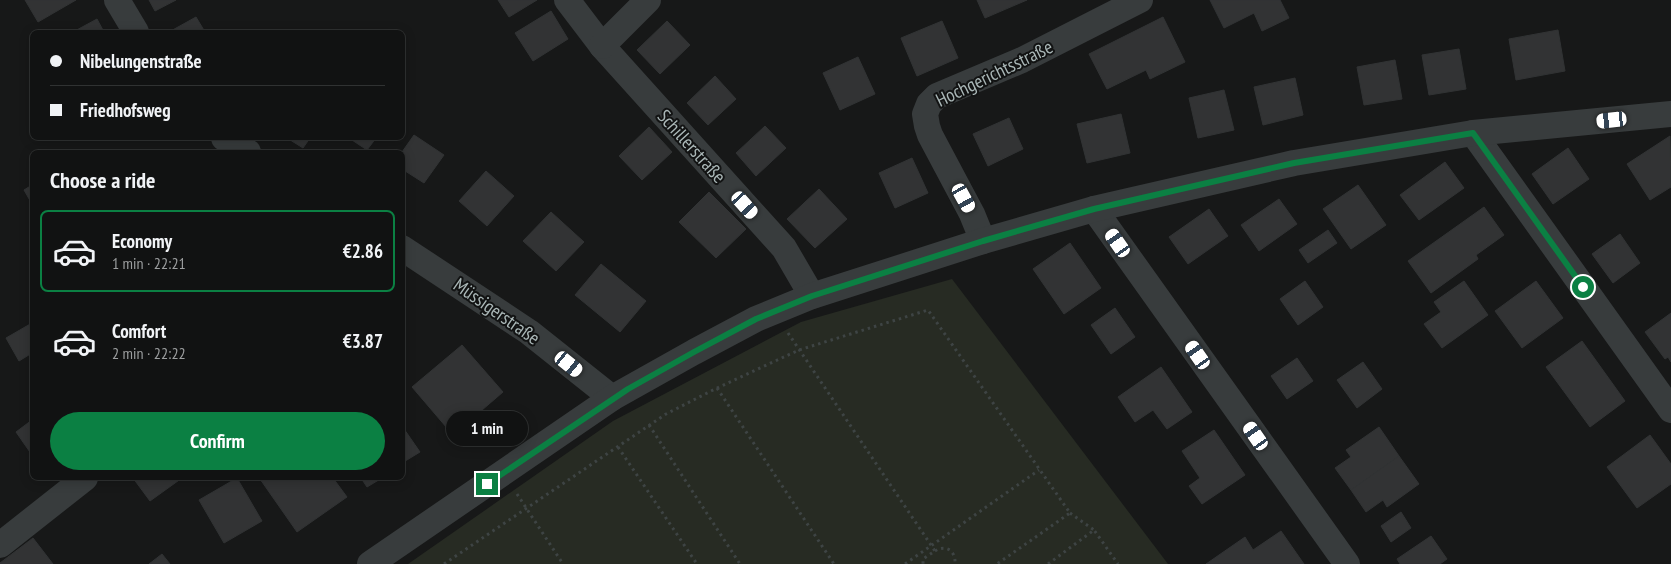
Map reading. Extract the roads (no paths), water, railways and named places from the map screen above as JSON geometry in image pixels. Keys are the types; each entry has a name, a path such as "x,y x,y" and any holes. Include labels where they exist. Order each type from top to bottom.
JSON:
{"street":[{"path":"117,0 135,30"},
{"name":"Schillerstraße","path":"567,0 602,46 784,248 812,296"},
{"path":"602,46 648,0"},
{"name":"Hochgerichtsstraße","path":"983,241 972,214 930,135 926,114 929,104 937,96 1022,60 1140,0"},
{"path":"370,564 612,398 756,319 812,296 983,241 1094,209 1294,163 1473,133 1671,114"},
{"path":"1473,133 1671,410"},
{"path":"227,140 245,150"},
{"path":"1094,209 1347,564"},
{"name":"Müssigerstraße","path":"405,250 529,332 612,398"},
{"path":"0,545 82,480"}]}
